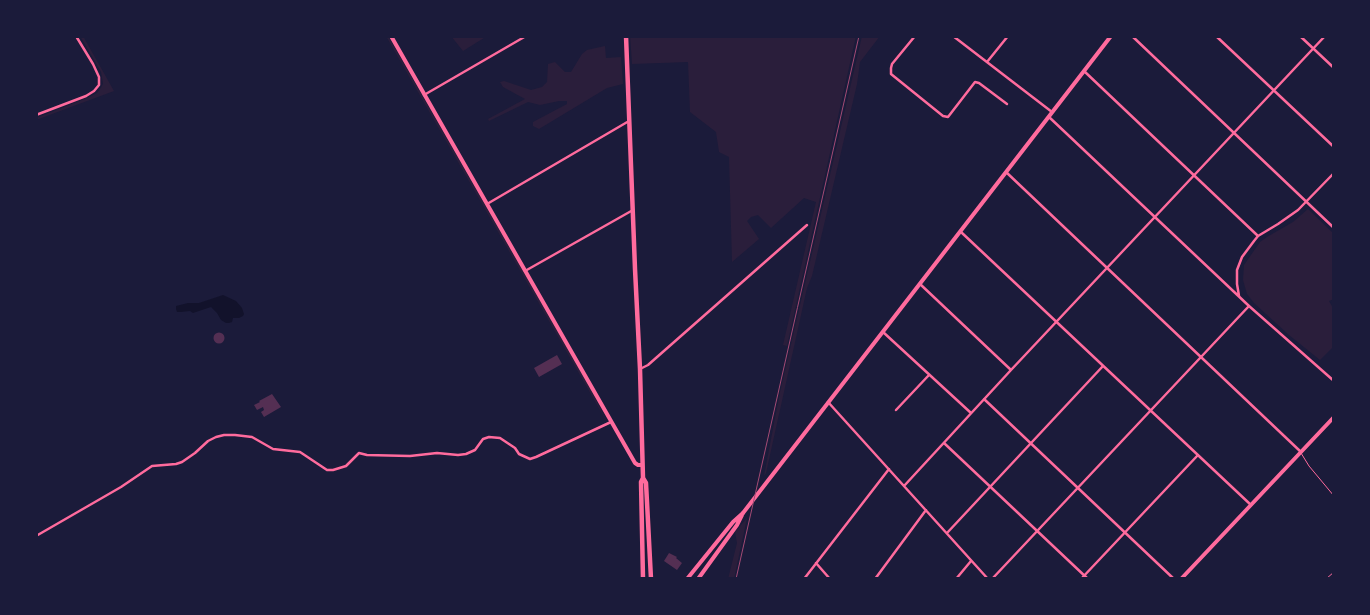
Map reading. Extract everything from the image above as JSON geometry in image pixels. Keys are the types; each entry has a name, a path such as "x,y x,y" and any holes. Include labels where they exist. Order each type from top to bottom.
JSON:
{"main road":[{"path":"391,36 635,463 642,465"},
{"path":"626,36 640,369 643,579"},
{"path":"687,579 733,522 743,513 1112,36"},
{"path":"1181,579 1334,417"},
{"path":"643,478 646,483 651,579"},
{"path":"698,579 737,525 743,513"}],"street":[{"path":"36,115 86,96 94,91 99,84 99,77 76,36"},
{"path":"424,94 526,36"},
{"path":"915,36 892,64 891,74 943,116 947,118 975,82 1007,104"},
{"path":"953,36 1052,112"},
{"path":"987,62 1008,36"},
{"path":"1132,36 1334,228"},
{"path":"1216,36 1334,147"},
{"path":"1300,36 1334,68"},
{"path":"904,486 970,413 1325,36"},
{"path":"1084,71 1258,236"},
{"path":"1049,117 1249,306 1334,381"},
{"path":"487,204 629,121"},
{"path":"1006,172 1301,452"},
{"path":"1240,297 1237,270 1242,257 1258,236 1278,224 1307,202 1334,173"},
{"path":"525,271 633,210"},
{"path":"640,369 648,365 808,225"},
{"path":"960,231 1251,505"},
{"path":"920,284 1011,370"},
{"path":"992,579 1249,306"},
{"path":"883,332 970,413"},
{"path":"947,533 1104,366"},
{"path":"896,410 929,375"},
{"path":"984,399 1174,579"},
{"path":"828,402 988,579"},
{"path":"36,536 152,466 182,462 208,441 224,435 252,437 273,449 300,452 327,470 333,470 346,466 359,453 367,455 410,456 437,453 466,454 475,450 483,439 489,437 500,438 523,456 530,459 612,422"},
{"path":"944,443 1088,579"},
{"path":"1081,579 1198,455"},
{"path":"804,579 889,469"},
{"path":"874,579 926,510"},
{"path":"956,579 971,560"},
{"path":"816,564 830,579"}],"lane":[{"path":"1301,452 1309,466 1334,496"},
{"path":"1326,579 1334,572"}],"shaded area":[{"path":"80,36 83,36 114,91 36,120 36,118 97,93 103,84 101,72"},
{"path":"386,36 388,36 591,390 608,424"},
{"path":"451,36 487,36 463,51"},
{"path":"630,36 856,36 787,346 783,345 816,202 804,198 771,228 758,215 751,217 747,221 759,239 732,262 729,157 719,152 716,132 690,112 688,62 632,64"},
{"path":"862,36 880,36 860,62 857,84 812,276 807,288 764,476 780,392"},
{"path":"605,46 606,58 621,57 623,84 607,88 539,129 533,126 533,122 567,104 567,101 540,105 528,102 489,121 488,119 525,99 503,87 500,82 504,81 531,90 542,87 547,82 548,64 555,62 565,72 571,72 582,54 587,50"},
{"path":"1308,209 1334,234 1334,299 1329,301 1334,310 1334,346 1320,360 1254,303 1247,294 1243,280 1244,265 1260,242 1293,222"},
{"path":"223,295 236,301 242,308 243,316 233,318 232,322 226,323 221,320 211,307 193,313 190,311 177,312 176,309 176,306 199,303"},
{"path":"747,518 734,579 728,579 737,543 735,532"}],"building":[{"path":"219,332 225,338 219,344 213,338"},
{"path":"557,355 562,364 539,377 534,368"},
{"path":"272,394 281,407 264,417 261,412 264,410 263,407 257,410 254,405"},
{"path":"669,553 677,557 682,563 677,570 664,561"}],"railway":[{"path":"736,579 859,36"}]}
